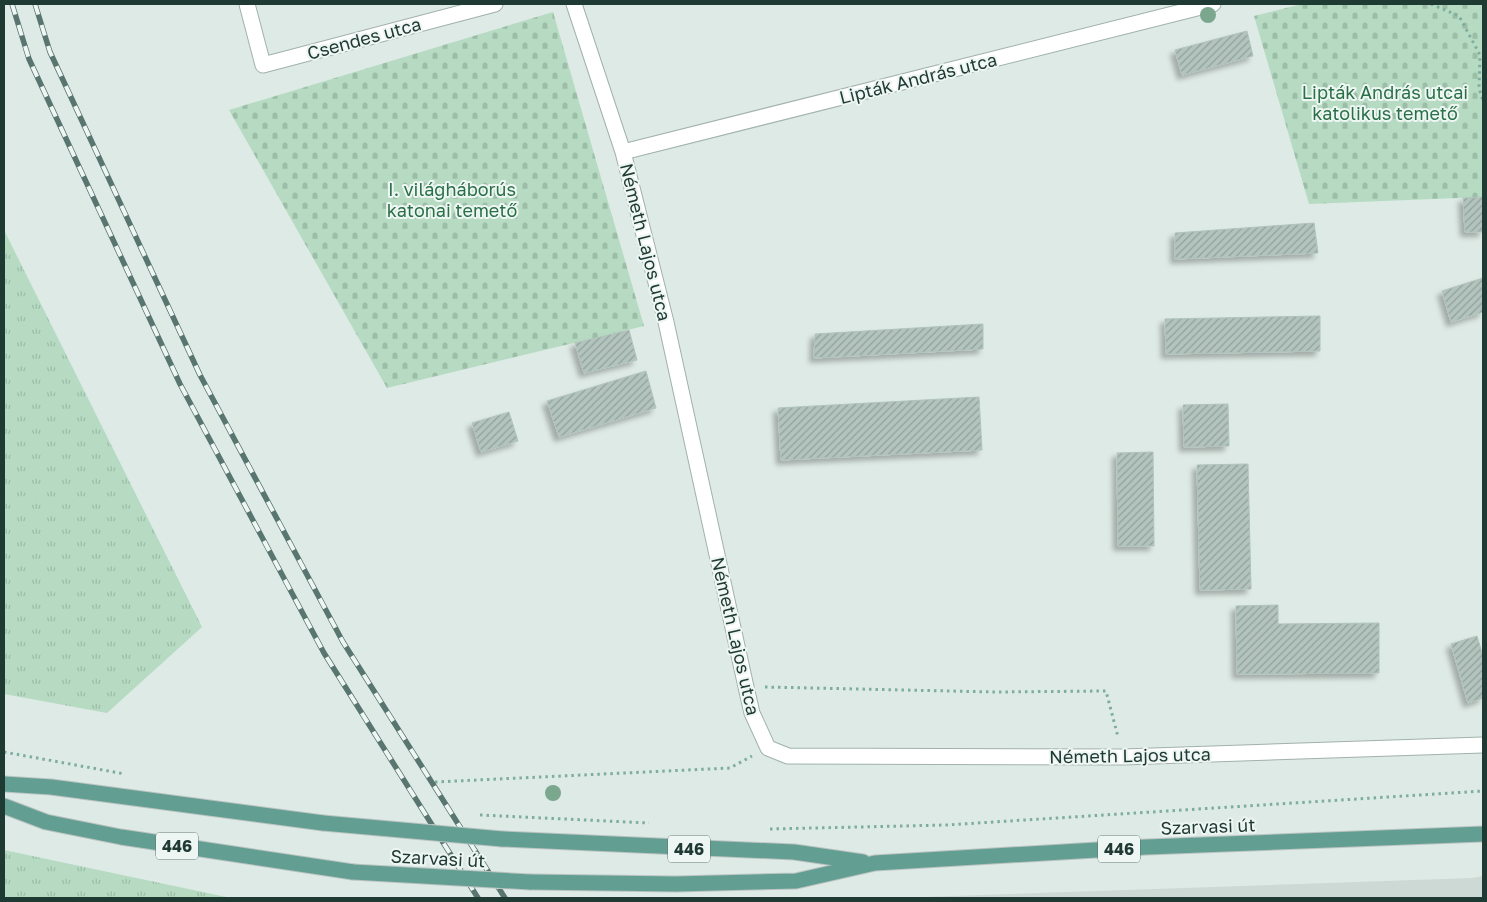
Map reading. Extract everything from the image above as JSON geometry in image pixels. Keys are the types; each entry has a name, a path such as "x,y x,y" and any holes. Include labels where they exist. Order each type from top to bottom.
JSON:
{"main road":[{"name":"Szarvasi út","path":"4,784 51,787 322,824 502,839 794,852 875,863"},
{"name":"Szarvasi út","path":"4,806 46,822 121,837 354,872 530,882 676,884 796,881 875,863 1146,847 1483,834"}],"street":[{"name":"Csendes utca","path":"247,4 263,65 495,4"},
{"name":"Németh Lajos utca","path":"574,4 624,152 666,322 752,713 768,748 788,756 1123,757 1483,745"},
{"name":"Lipták András utca","path":"624,152 1213,4"}],"path":[{"path":"1431,4 1459,16 1481,55 1479,88 1483,101"},
{"path":"746,687 994,692 1106,691 1123,757"},
{"path":"435,782 730,768 768,748"},
{"path":"762,829 946,825 1483,791"},
{"path":"473,814 653,823"}],"shaded area":[{"path":"1483,876 1483,898 895,898 1472,878"}],"green space":[{"name":"Lipták András utcai katolikus temető","path":"1302,4 1483,4 1483,197 1309,204 1254,16"},
{"name":"I. világháborús katonai temető","path":"553,12 644,326 387,388 229,110"},
{"path":"4,230 202,627 107,713 4,694"},
{"path":"4,850 231,898 4,898"}],"building":[{"path":"1247,31 1253,56 1182,75 1175,50"},
{"path":"1483,197 1483,232 1465,232 1463,198"},
{"path":"1314,223 1318,253 1175,259 1175,233"},
{"path":"1483,278 1483,312 1451,322 1442,291"},
{"path":"1320,316 1320,351 1166,354 1165,319"},
{"path":"983,324 983,349 814,358 815,334"},
{"path":"629,330 637,360 584,373 575,343"},
{"path":"646,371 656,408 559,437 547,401"},
{"path":"979,397 982,450 781,460 778,408"},
{"path":"1228,404 1229,446 1184,447 1183,405"},
{"path":"509,412 518,441 481,452 472,423"},
{"path":"1153,452 1154,546 1118,546 1117,453"},
{"path":"1248,464 1251,589 1200,590 1197,465"},
{"path":"1278,605 1278,624 1379,623 1379,673 1237,674 1236,606"},
{"path":"1477,636 1483,656 1483,698 1468,703 1451,644"}],"railway":[{"path":"12,4 29,59 180,384 324,653 478,898"},
{"path":"35,4 50,52 200,375 343,642 505,898"}]}
